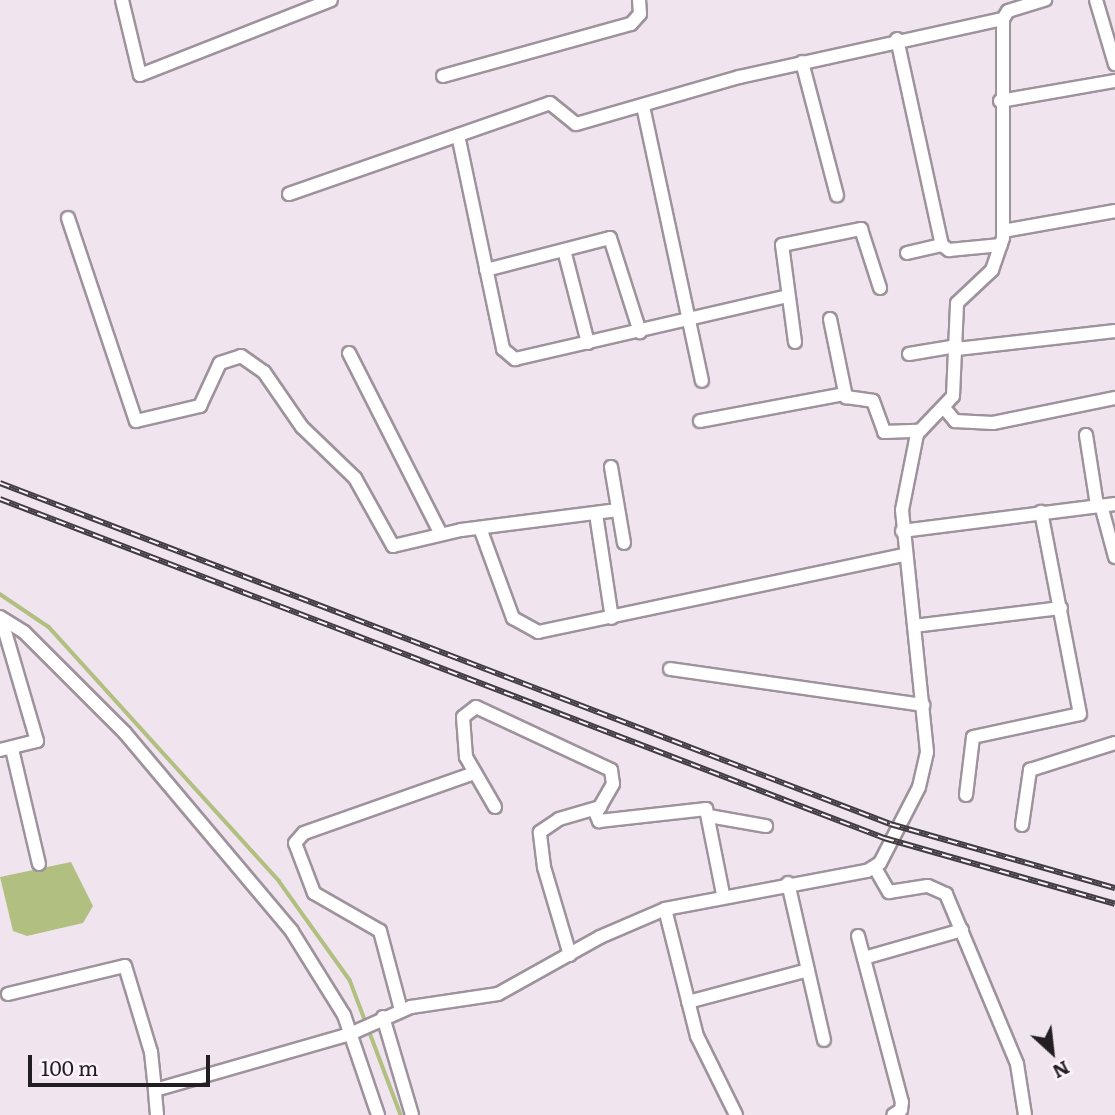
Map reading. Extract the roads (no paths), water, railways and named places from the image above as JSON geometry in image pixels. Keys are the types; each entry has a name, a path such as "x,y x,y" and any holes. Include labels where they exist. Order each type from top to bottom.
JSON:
{"street":[{"path":"122,0 140,75 331,0"},
{"path":"443,76 631,24 640,14 639,0"},
{"path":"700,421 844,394 873,401 884,432 918,431 945,409 953,396 957,303 992,270 1001,245 1000,101 1003,19 1008,11 1045,0"},
{"path":"1096,0 1115,64"},
{"path":"289,194 550,103 576,124 802,62 897,39 1003,19"},
{"path":"897,39 942,245 948,250 1001,245"},
{"path":"802,62 837,195"},
{"path":"1000,101 1115,81"},
{"path":"643,106 702,381"},
{"path":"458,135 486,270 508,356 515,359 691,321 788,296"},
{"path":"1003,231 1115,211"},
{"path":"68,218 135,421 200,406 226,357 250,359 302,427 355,478 390,543 618,510"},
{"path":"795,342 782,245 858,229 863,231 880,288"},
{"path":"486,270 610,238 640,332"},
{"path":"907,253 942,245"},
{"path":"564,250 588,343"},
{"path":"830,318 844,394"},
{"path":"909,354 1115,331"},
{"path":"349,353 441,534"},
{"path":"945,409 956,421 993,423 1115,398"},
{"path":"875,868 924,772 922,705 902,531 918,431"},
{"path":"1086,435 1099,505 1115,557"},
{"path":"611,467 624,543"},
{"path":"902,531 1115,503"},
{"path":"966,795 973,737 1080,714 1041,512"},
{"path":"596,514 612,618"},
{"path":"480,528 518,625 543,632 904,555"},
{"path":"914,626 1060,608"},
{"path":"1,618 37,734 34,744 6,750 39,864"},
{"path":"1,618 24,632 125,733 291,930 355,1031 378,1115"},
{"path":"670,669 922,705"},
{"path":"495,807 472,774 462,725 463,717 476,707 611,770 613,784 595,818 604,822 703,807 709,817 723,894"},
{"path":"1022,825 1030,770 1115,743"},
{"path":"401,1010 380,931 314,893 295,843 304,833 472,774"},
{"path":"570,955 544,867 540,832 566,816 600,807"},
{"path":"709,817 766,826"},
{"path":"155,1090 355,1031 401,1010 498,994 665,909 723,894 875,868"},
{"path":"875,868 888,892 937,888 962,930 1024,1083 1025,1115"},
{"path":"788,883 824,1040"},
{"path":"665,909 696,1036 736,1115"},
{"path":"864,958 962,930"},
{"path":"858,936 902,1102 901,1110 893,1115"},
{"path":"8,994 125,966 151,1052 157,1115"},
{"path":"688,1002 808,970"},
{"path":"382,1017 412,1115"}],"waterway":[{"path":"0,594 49,627 279,881 350,980 401,1115"}],"railway":[{"path":"0,483 890,824 1115,888"},
{"path":"0,499 884,838 1115,904"}]}
